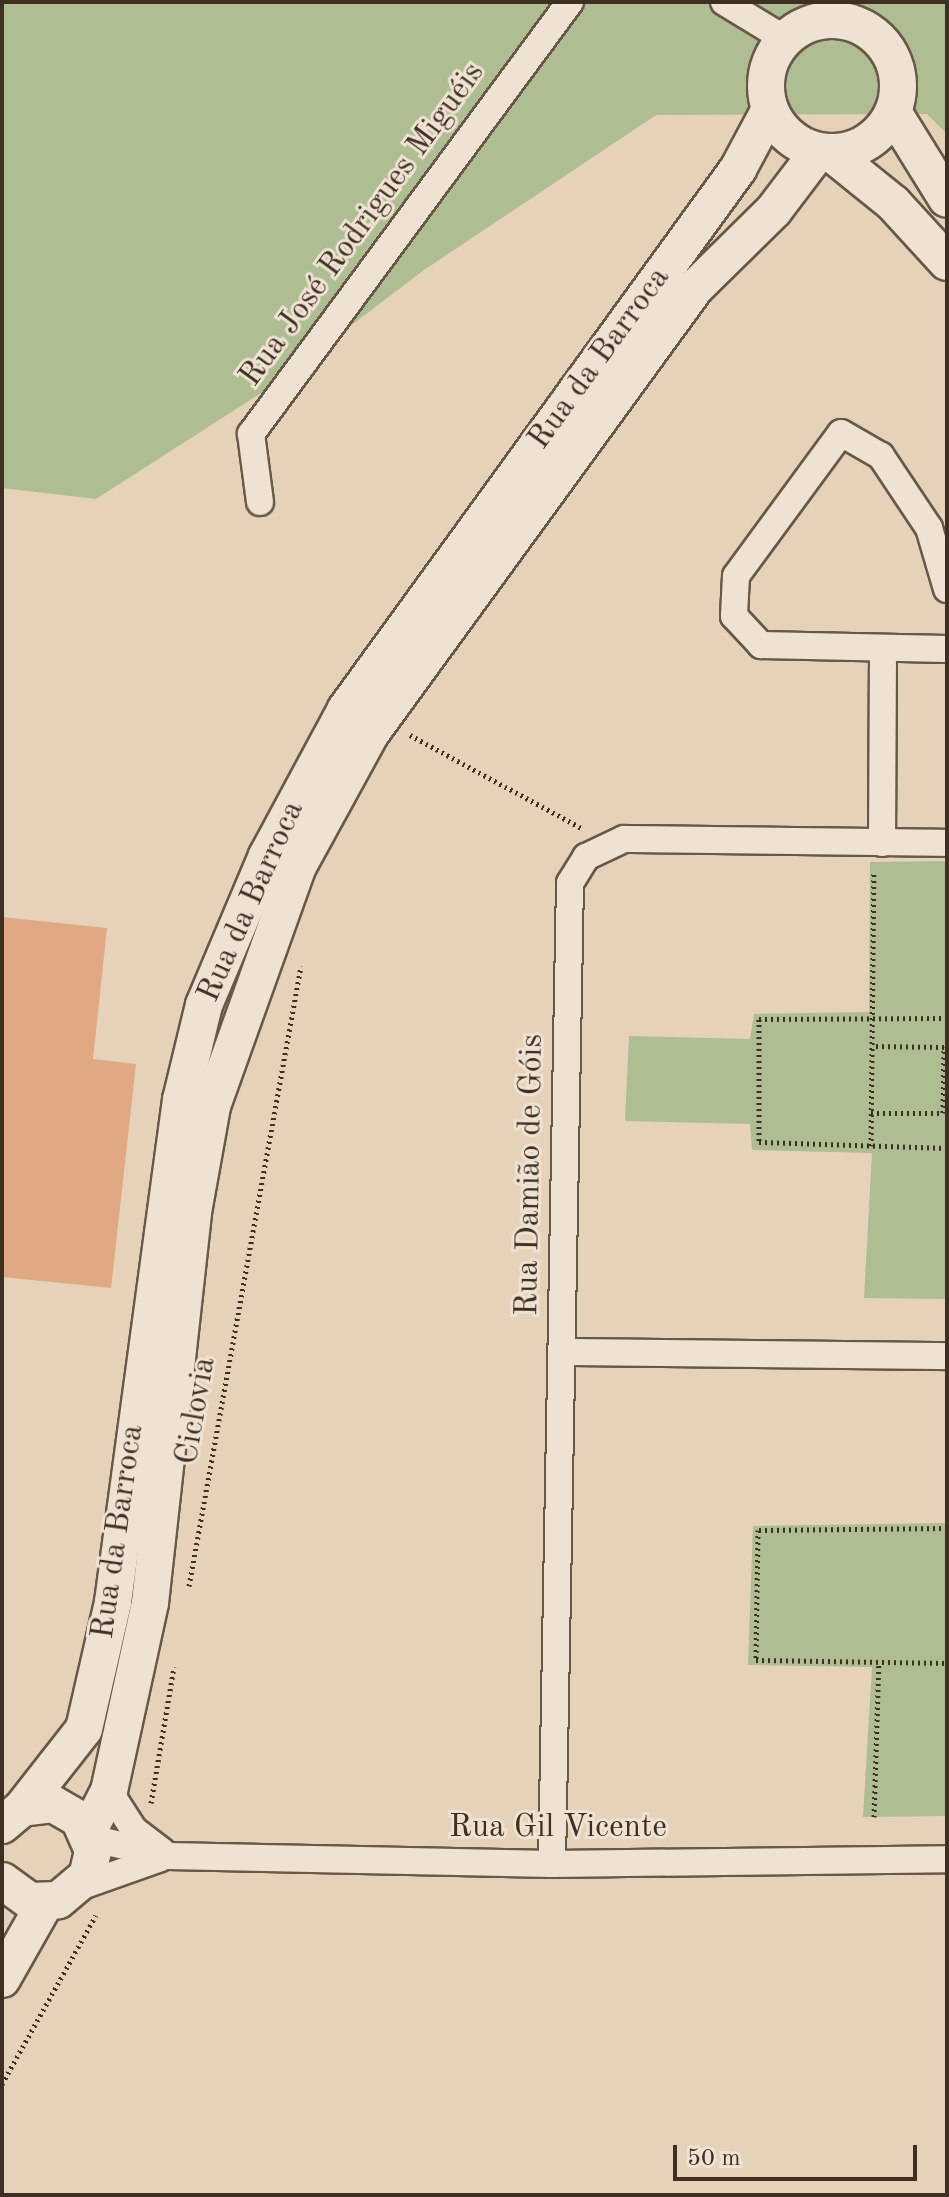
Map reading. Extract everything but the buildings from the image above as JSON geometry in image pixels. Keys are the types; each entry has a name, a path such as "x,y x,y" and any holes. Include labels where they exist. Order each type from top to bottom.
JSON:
{"street":[{"name":"Rua José Rodrigues Miguéis","path":"260,502 251,434 570,2"},
{"path":"724,2 802,22 846,21 880,39"},
{"path":"825,152 869,142 893,112 897,74 880,39 876,2"},
{"path":"802,22 766,73 769,111 798,144 825,152 893,203 947,262"},
{"name":"Rua da Barroca","path":"8,1818 84,1729 113,1602 181,1100 204,1005 267,856 346,709 738,169 769,111"},
{"path":"893,112 947,199"},
{"name":"Rua da Barroca","path":"79,1887 92,1864 89,1835 109,1791 150,1603 193,1212 212,1106 297,868 398,733 695,288 774,210 825,152"},
{"path":"947,589 929,528 881,456 841,433 736,576 734,616 761,645 947,649"},
{"path":"878,852 883,649"},
{"name":"Rua Damião de Góis","path":"552,1864 570,883 586,857 624,839 878,852 947,843"},
{"path":"562,1352 947,1356"},
{"path":"109,1791 140,1834 168,1856"},
{"path":"8,1818 53,1804 89,1835 168,1856"},
{"path":"2,1979 45,1903 124,1868 168,1856"},
{"name":"Rua Gil Vicente","path":"168,1856 552,1864 947,1859"},
{"path":"3,1887 45,1903"}],"path":[{"path":"398,733 611,845"},
{"path":"871,1146 878,852"},
{"name":"Ciclovia","path":"186,1602 302,959"},
{"path":"947,1018 759,1019 759,1142 947,1148"},
{"path":"871,1113 943,1113 944,1074 944,1047 872,1046"},
{"path":"947,1528 758,1530 756,1660 947,1663"},
{"path":"874,1817 879,1662"},
{"path":"140,1834 175,1663"},
{"path":"2,2084 124,1868"}],"green space":[{"path":"2,2 947,2 947,134 927,114 656,115 424,270 269,388 96,499 2,488"},
{"path":"947,861 947,1299 864,1298 872,1153 752,1150 750,1124 625,1121 629,1036 750,1039 754,1014 869,1012 870,862"},
{"path":"947,1523 947,1816 863,1817 872,1667 748,1665 753,1526"}]}
